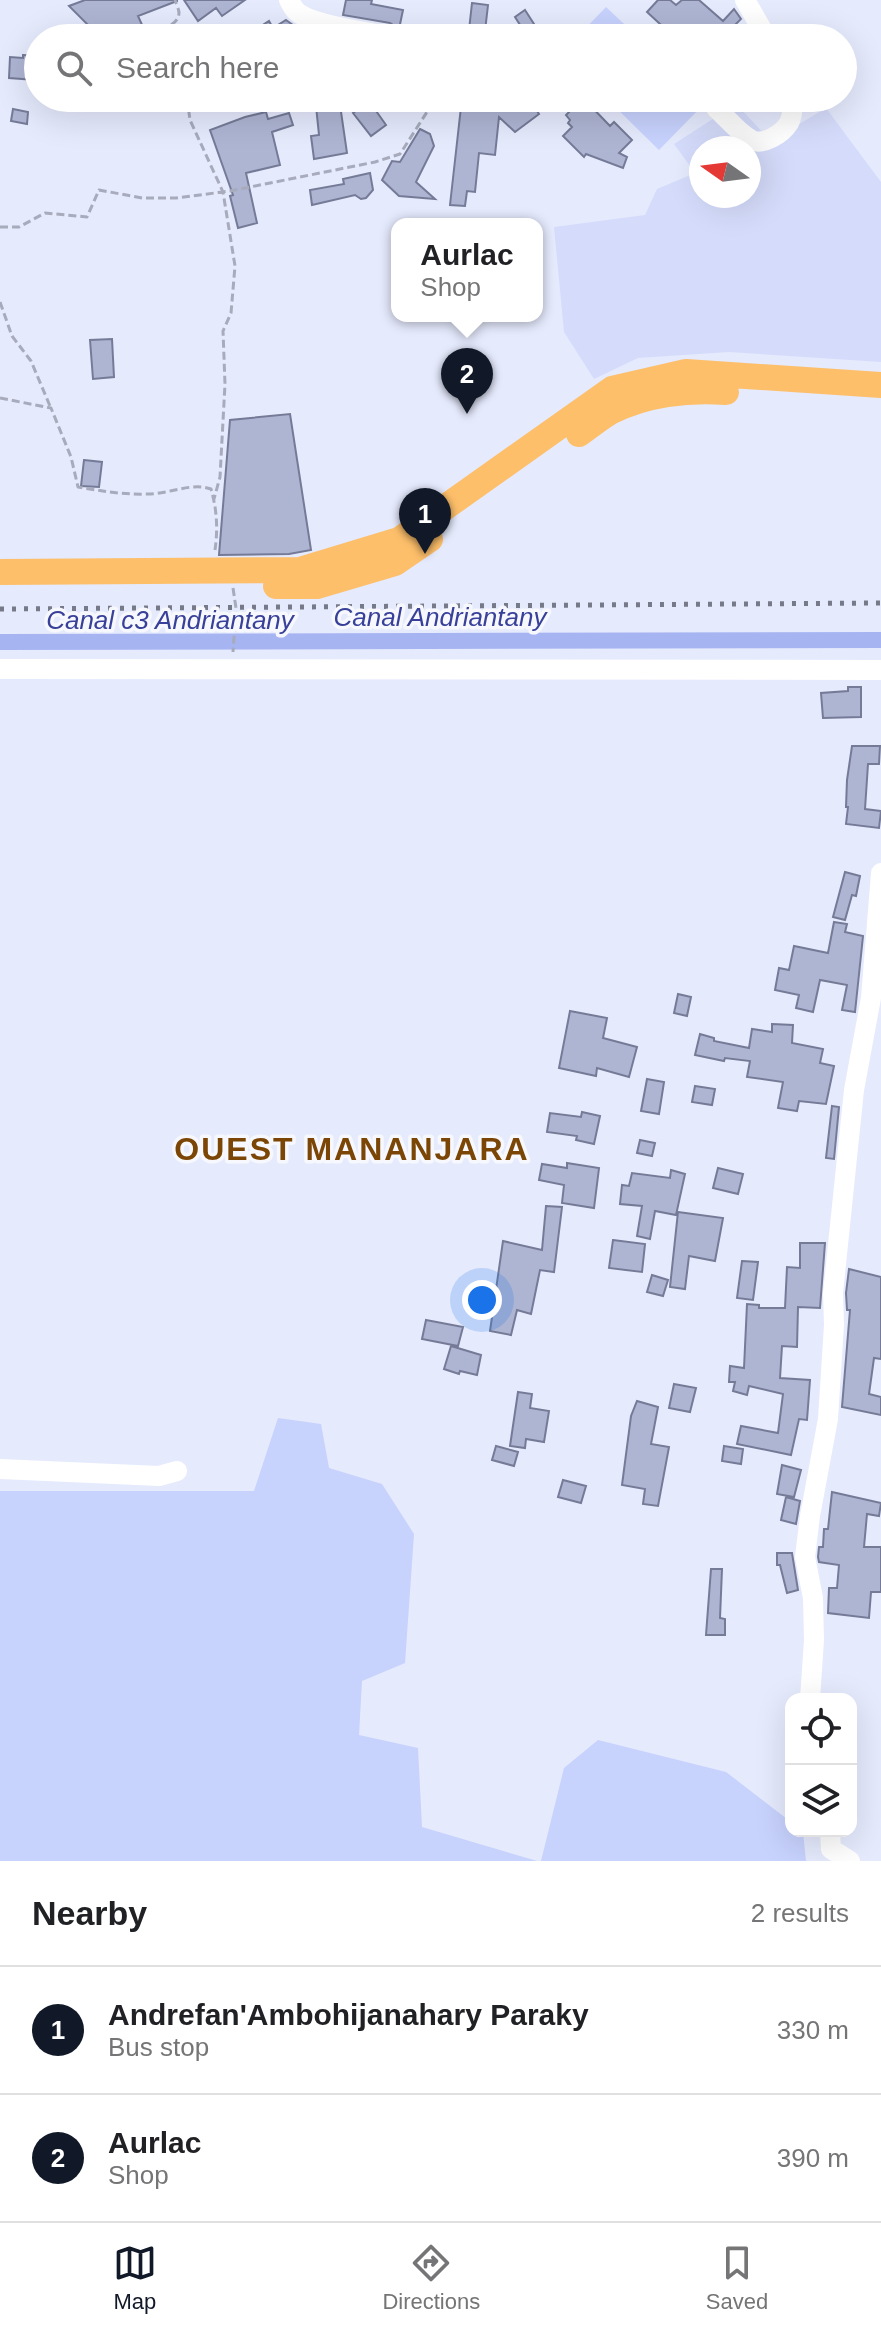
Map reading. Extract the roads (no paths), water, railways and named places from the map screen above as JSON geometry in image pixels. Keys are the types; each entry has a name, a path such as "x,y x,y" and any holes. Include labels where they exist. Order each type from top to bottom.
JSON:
{"main road":[{"path":"0,588 222,579 300,570 390,544 612,389 686,372 881,385"},
{"path":"0,572 222,579 317,586 395,563 608,413 630,403 701,390 881,403"}],"street":[{"path":"289,0 296,11 325,24"},
{"path":"745,0 759,24"},
{"path":"720,112 750,140 765,141 785,128 792,112"},
{"path":"0,669 881,670"},
{"path":"810,1693 813,1598 805,1557 828,1419 833,1293 854,1090 871,998 881,873"},
{"path":"0,1469 159,1476 177,1471"},
{"path":"830,1847 850,1861"}],"waterway":[{"name":"Canal c3 Andriantany","path":"0,640 629,640"},
{"name":"Canal c3 Andriantany","path":"0,642 881,640"}],"railway":[{"path":"0,609 881,603"}],"place":[{"name":"Aurlac","path":"467,414"},
{"name":"Andrefan'Ambohijanahary Paraky","path":"425,554"}],"district":[{"name":"OUEST MANANJARA","path":"352,1149"}],"water label":[{"name":"Canal Andriantany","path":"440,617"}]}
